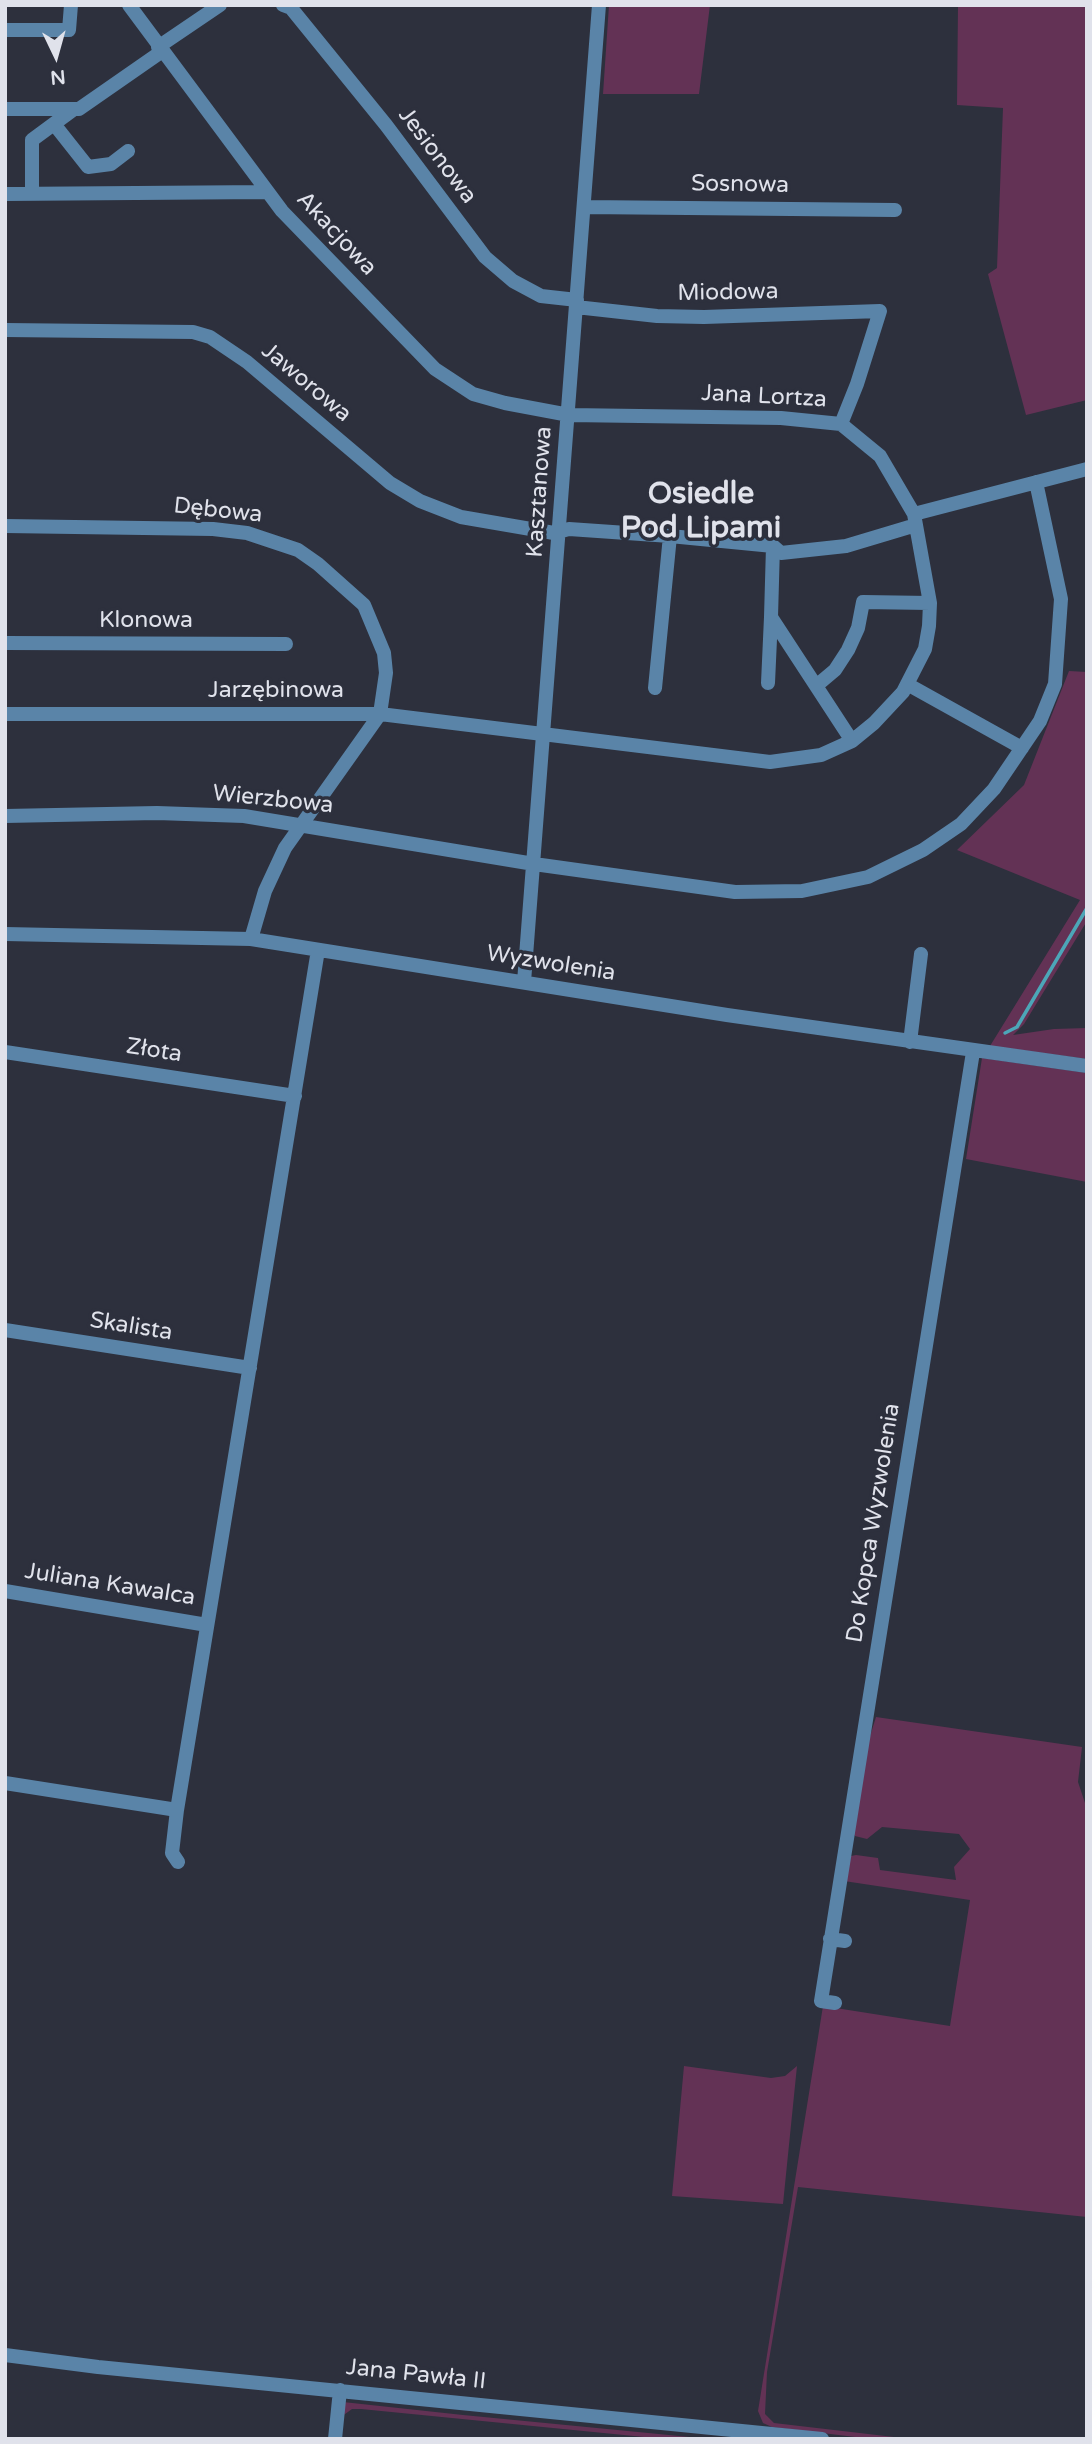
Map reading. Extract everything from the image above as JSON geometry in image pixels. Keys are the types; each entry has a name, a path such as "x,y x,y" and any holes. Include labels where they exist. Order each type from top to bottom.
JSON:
{"street":[{"path":"5,30 69,30 71,5"},
{"name":"Akacjowa","path":"129,5 266,192 435,369 472,394 569,415"},
{"path":"5,109 79,109 220,5"},
{"name":"Jesionowa","path":"284,5 291,8 386,125 485,257 513,281 541,296 577,303"},
{"name":"Kasztanowa","path":"524,982 561,531 599,5"},
{"path":"32,194 33,141 74,109"},
{"path":"54,124 88,167 111,164 128,151"},
{"path":"5,194 266,192"},
{"name":"Sosnowa","path":"584,207 895,210"},
{"name":"Miodowa","path":"577,303 704,317 880,310 858,384 841,424"},
{"name":"Jaworowa","path":"5,330 184,332 210,337 247,362 390,483 420,501 461,517 554,533 561,531 670,536 773,546 781,553 846,546 915,519 1087,469"},
{"name":"Jana Lortza","path":"569,415 781,418 841,424 880,456 915,519 930,603 925,649 906,684 874,723 852,741"},
{"name":"Wierzbowa","path":"5,816 157,813 244,816 302,823 534,864 736,892 802,891 868,877 923,850 961,824 994,789 1040,721 1055,684 1061,599 1036,482"},
{"name":"Dębowa","path":"5,526 213,528 275,540 298,550 318,564 364,605 384,653 386,673 380,714 302,823 265,891 251,939"},
{"path":"655,688 670,536"},
{"path":"768,683 773,546"},
{"path":"816,686 835,670 848,650 858,628 863,603 930,603"},
{"path":"771,617 852,741"},
{"name":"Klonowa","path":"5,643 286,643"},
{"path":"906,684 1022,748"},
{"name":"Jarzębinowa","path":"5,714 380,714 770,762 821,755 852,741"},
{"name":"Wyzwolenia","path":"5,934 251,939 973,1052 1087,1066"},
{"path":"178,1862 172,1853 177,1810 318,950"},
{"path":"910,1042 921,954"},
{"name":"Złota","path":"5,1052 295,1096"},
{"name":"Do Kopca Wyzwolenia","path":"828,2002 973,1052"},
{"name":"Skalista","path":"5,1330 250,1368"},
{"name":"Juliana Kawalca","path":"5,1591 207,1625"},
{"path":"5,1783 177,1810"},
{"name":"Jana Pawła II","path":"5,2355 822,2439"},
{"path":"335,2439 340,2390"}],"shaded area":[{"path":"609,5 710,5 699,94 603,94"},
{"path":"958,5 1087,5 1087,400 1026,415 988,274 997,268 1003,108 957,105"},
{"path":"1069,671 1087,672 1087,921 1024,1024 1013,1035 1054,1029 1087,1028 1087,1059 990,1046 1080,900 957,850 1024,785"},
{"path":"982,1058 1087,1073 1087,1182 966,1159"},
{"path":"876,1717 1082,1747 1078,1782 1087,1809 1087,2217 798,2187 767,2372 765,2414 774,2423 911,2439 872,2439 772,2427 763,2423 758,2411 823,2006 950,2026 970,1900 844,1881 851,1856 856,1855 878,1858 880,1870 956,1880 954,1867 970,1849 959,1834 882,1827 867,1839 855,1836 852,1831 867,1746"},
{"path":"684,2066 771,2078 785,2076 797,2066 783,2204 672,2196"},
{"path":"343,2402 710,2439 664,2439 361,2409 352,2409 341,2417"}],"waterway":[{"path":"1005,1033 1017,1027 1087,908"}],"district":[{"name":"Osiedle Pod Lipami","path":"701,512"}]}
